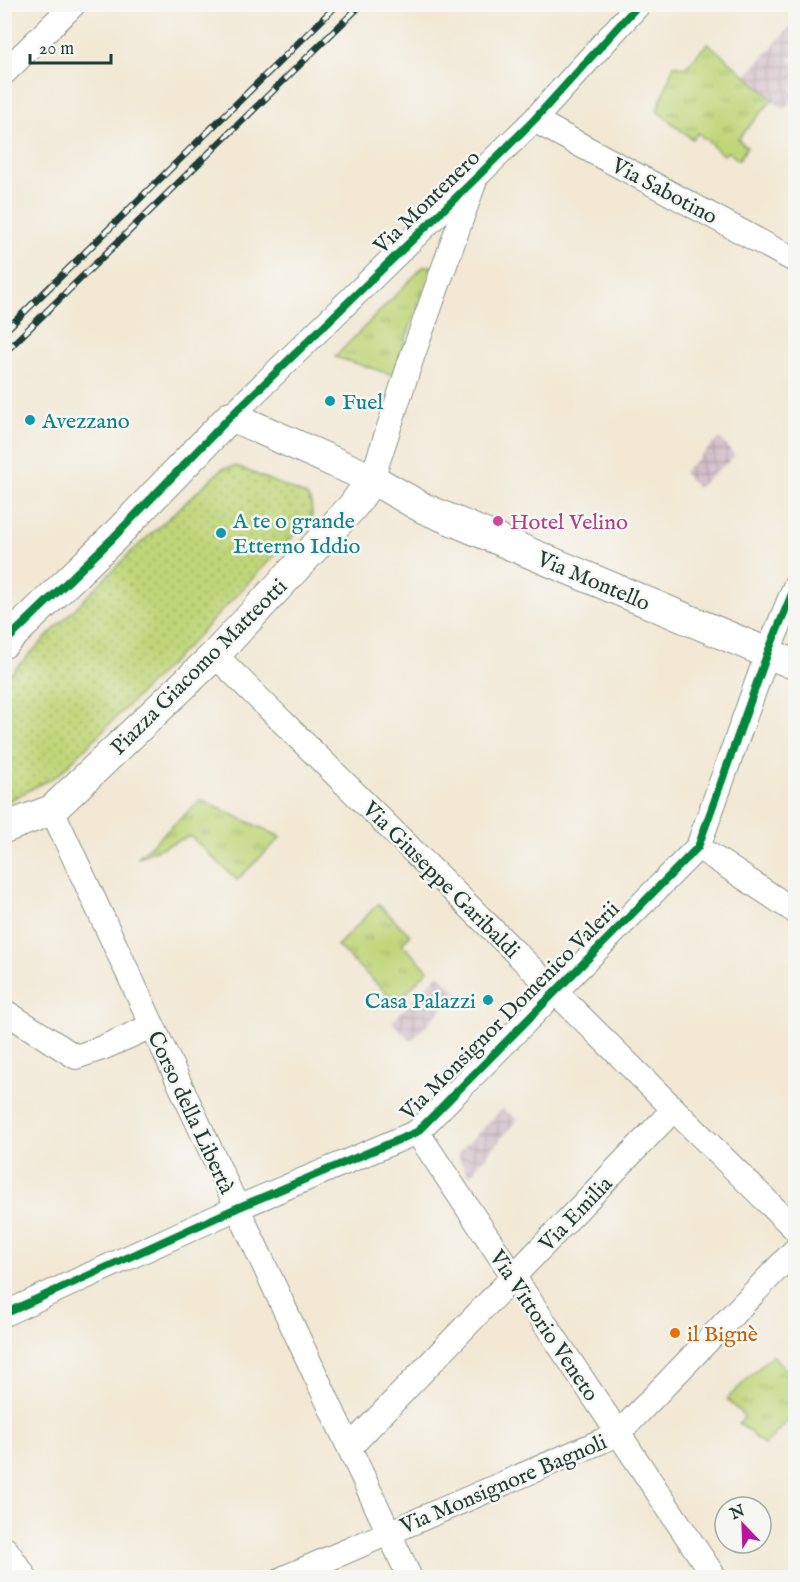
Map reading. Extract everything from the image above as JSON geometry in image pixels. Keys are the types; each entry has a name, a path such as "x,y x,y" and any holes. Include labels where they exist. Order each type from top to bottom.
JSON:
{"street":[{"path":"4,72 74,4"},
{"name":"Via Montenero","path":"231,416 534,120 639,4"},
{"name":"Via Sabotino","path":"534,120 795,261"},
{"name":"Via Montenero","path":"372,479 412,357 476,178"},
{"path":"4,643 112,539 231,416"},
{"name":"Via Montello","path":"231,416 372,479 423,508 795,665"},
{"name":"Piazza Giacomo Matteotti","path":"4,828 52,810 215,655 353,506 372,479"},
{"name":"Via Monsignor Domenico Valerii","path":"4,1314 237,1208 417,1132 698,847 768,652 795,584"},
{"name":"Via Giuseppe Garibaldi","path":"215,655 795,1230"},
{"name":"Corso della Libertà","path":"52,810 410,1578"},
{"path":"698,847 795,912"},
{"path":"4,1011 76,1057 152,1026"},
{"name":"Via Emilia","path":"350,1448 674,1109"},
{"name":"Via Vittorio Veneto","path":"417,1132 715,1578"},
{"name":"Via Monsignore Bagnoli","path":"284,1578 618,1434 795,1249"},
{"path":"4,1552 22,1578"}],"shaded area":[{"path":"795,21 795,54 790,60 795,65 795,85 791,90 795,95 784,110 747,75"},
{"path":"720,438 735,456 697,488 683,472"},
{"path":"439,974 458,993 411,1041 392,1022"},
{"path":"502,1109 518,1119 469,1176 457,1154"}],"green space":[{"path":"708,43 773,99 738,139 747,147 739,160 728,152 723,155 698,133 692,139 657,111 674,65 685,68"},
{"path":"424,266 432,266 393,375 335,357"},
{"path":"236,466 306,495 311,501 312,516 188,646 58,775 5,803 5,679 127,556 222,469"},
{"path":"201,800 281,837 237,880 190,836 137,858"},
{"path":"378,904 410,935 402,944 428,970 397,1003 337,946"},
{"path":"772,1355 795,1379 795,1414 764,1445 739,1423 745,1417 727,1399"}],"railway":[{"path":"4,332 338,4"},
{"path":"4,353 362,4"}],"cycle path":[{"path":"4,643 112,539 231,416 534,120 639,4"},
{"path":"4,1314 237,1208 417,1132 698,847 768,652 796,584"}],"place":[{"name":"Fuel","path":"330,401"},
{"name":"Avezzano","path":"30,420"},
{"name":"Hotel Velino","path":"498,521"},
{"name":"A te o grande Etterno Iddio","path":"221,533"},
{"name":"Casa Palazzi","path":"488,1000"},
{"name":"il Bignè","path":"675,1333"}]}
